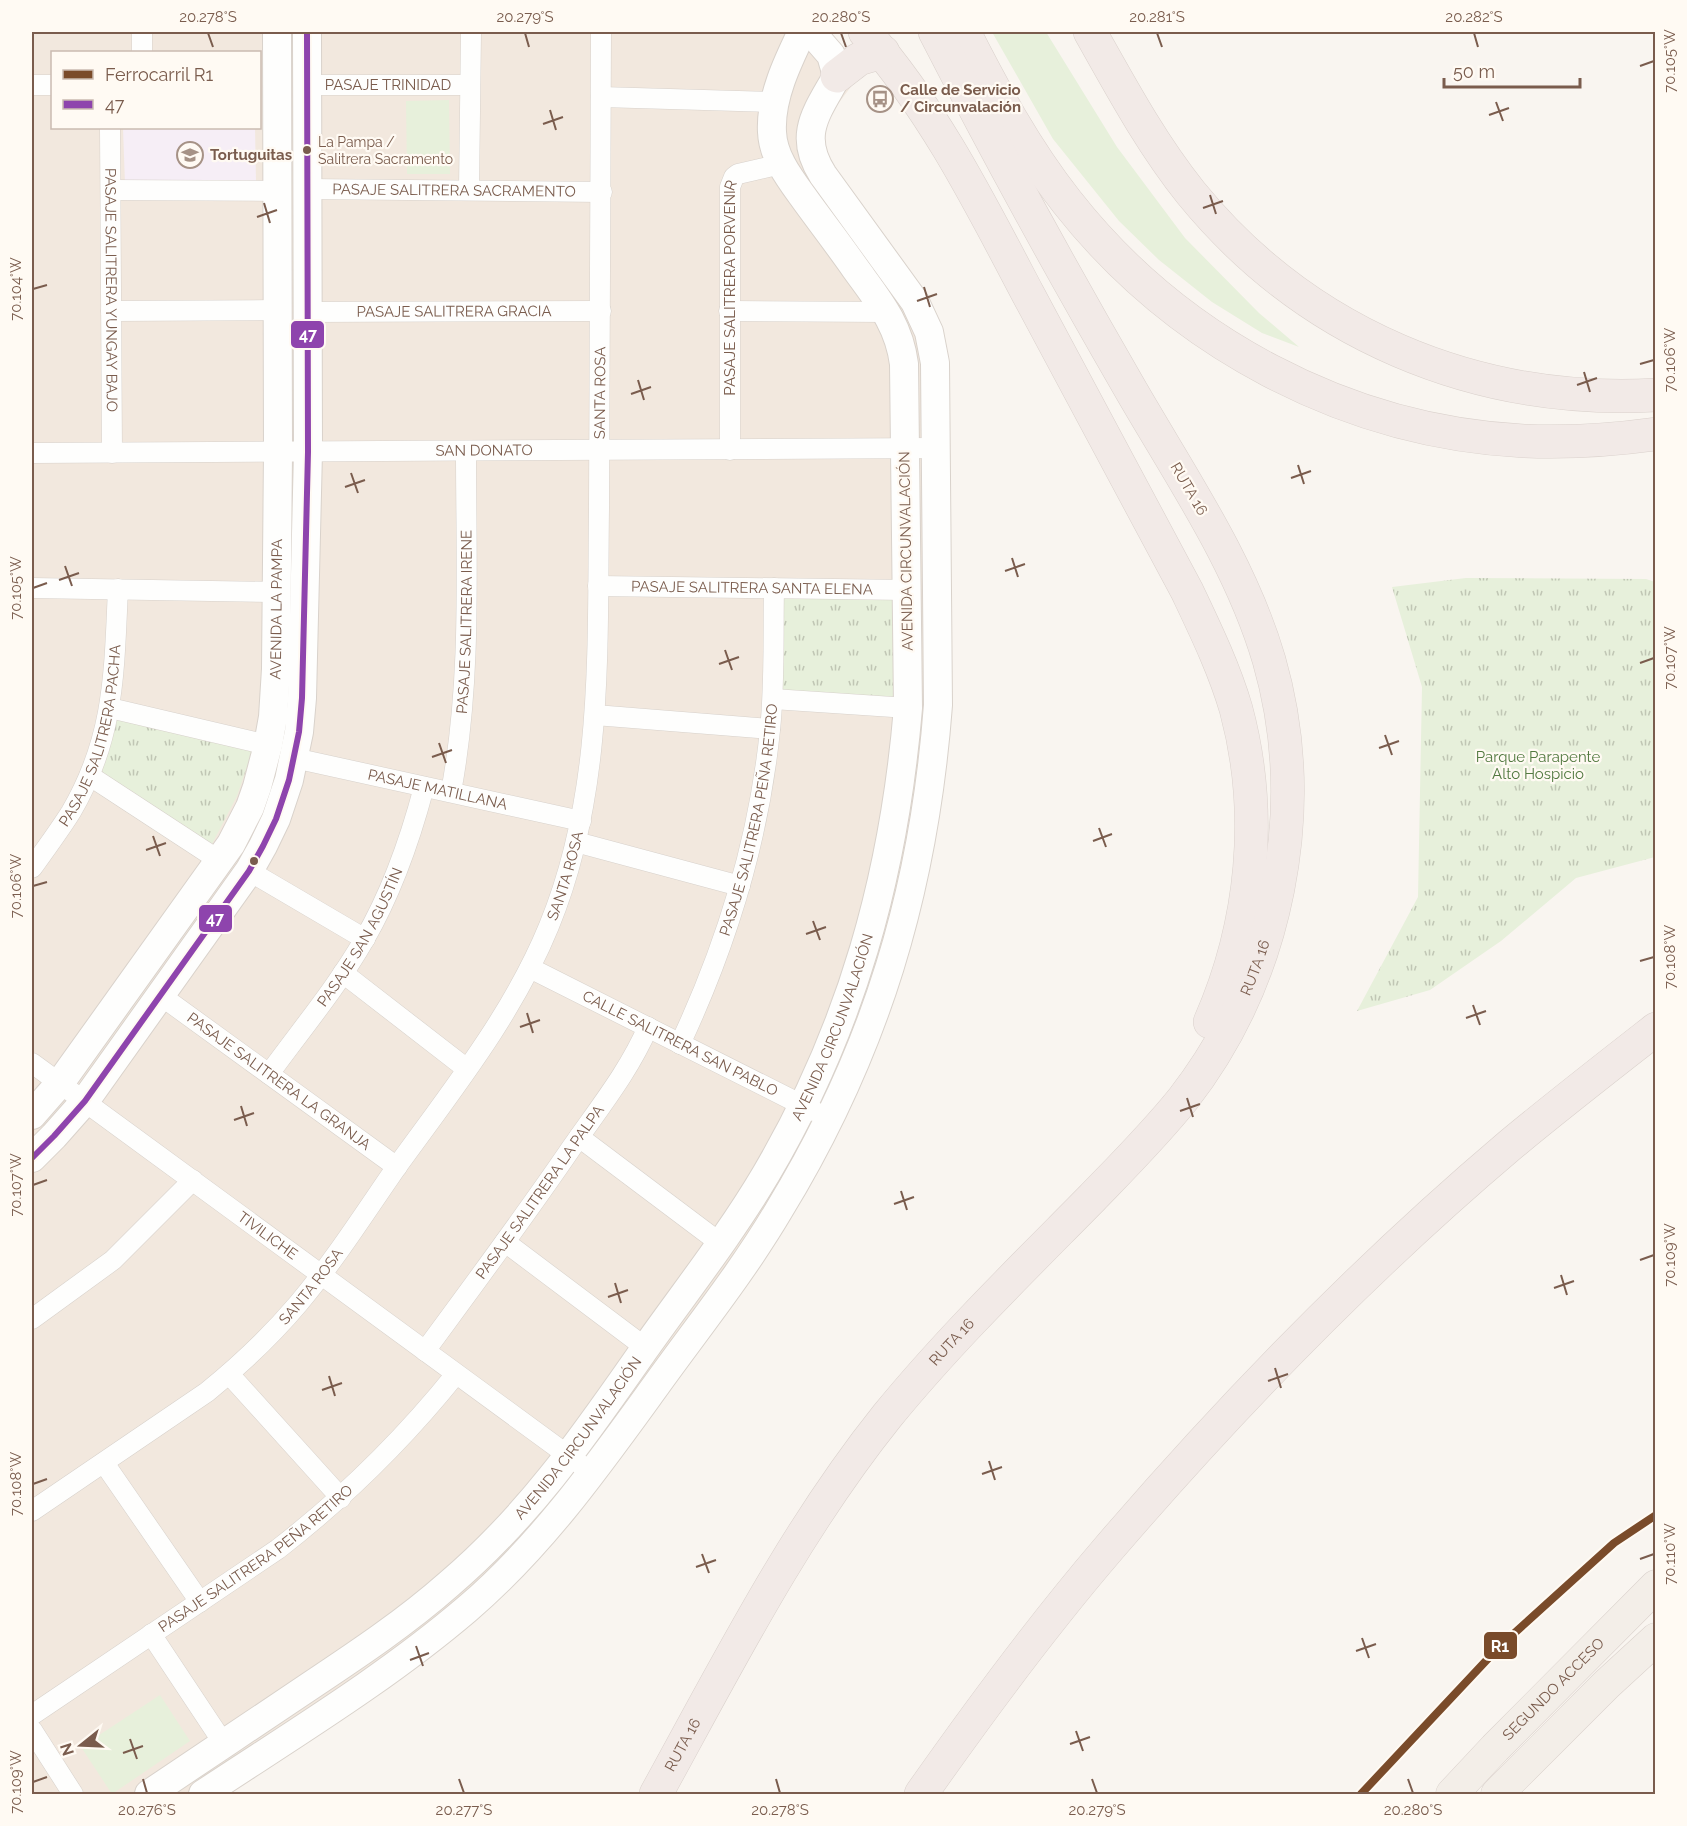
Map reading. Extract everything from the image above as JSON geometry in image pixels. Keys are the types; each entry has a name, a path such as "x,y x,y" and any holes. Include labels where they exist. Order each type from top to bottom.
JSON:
{"highway":[{"name":"RUTA 16","path":"656,1794 756,1611 850,1464 960,1333 1141,1147 1184,1098 1220,1044 1245,994 1262,950 1279,882 1287,818 1286,754 1277,690 1258,628 1229,561 1047,243 935,32"},
{"path":"964,32 1031,152 1088,228 1119,261 1161,299 1209,334 1259,365 1284,379 1339,403 1401,422 1460,435 1557,442 1656,434"},
{"path":"1090,32 1149,134 1191,193 1214,220 1266,269 1326,314 1410,357 1472,377 1518,387 1576,395 1656,395"},
{"path":"837,76 859,59 874,42 926,110 948,145 1187,591 1222,670 1235,706 1251,798 1251,859 1242,919 1235,951 1214,1014 1177,1091 1141,1147"},
{"path":"921,1794 1013,1668 1075,1589 1164,1484 1223,1421 1344,1298 1441,1206 1508,1147 1656,1029"}],"main road":[{"name":"SEGUNDO ACCESO","path":"1452,1794 1656,1586"},
{"path":"1497,1794 1607,1684 1656,1639"}],"street":[{"path":"142,32 142,51"},
{"name":"AVENIDA LA PAMPA","path":"32,1115 60,1083 220,861 250,807 268,745 275,693 277,592 278,191 268,88 277,32"},
{"name":"AVENIDA LA PAMPA","path":"32,1158 85,1101 249,871 276,819 294,758 302,698 308,452 307,32"},
{"path":"469,190 471,32"},
{"name":"SANTA ROSA","path":"32,1511 184,1409 229,1374 276,1329 321,1274 491,1034 530,968 549,927 565,883 581,821 595,716 600,450 601,32"},
{"name":"AVENIDA CIRCUNVALACIÓN","path":"149,1794 374,1643 451,1583 516,1520 569,1456 720,1243 766,1174 803,1106 822,1065 854,983 879,898 898,803 908,708 902,351 899,338 886,312 781,164 777,154 772,134 773,112 787,68 802,32"},
{"path":"811,32 831,55 837,76"},
{"name":"AVENIDA CIRCUNVALACIÓN","path":"203,1794 392,1668 461,1614 536,1542 592,1473 749,1257 783,1203 830,1119 857,1059 890,970 923,835 930,792 938,705 935,363 931,339 915,302 823,175 812,154 810,137 813,119 837,76"},
{"path":"32,85 51,85"},
{"name":"PASAJE TRINIDAD","path":"307,85 470,85"},
{"path":"601,97 776,102"},
{"name":"PASAJE SALITRERA YUNGAY BAJO","path":"110,129 112,453"},
{"name":"PASAJE SALITRERA PORVENIR","path":"730,450 731,182 734,177 743,172 781,164"},
{"name":"PASAJE SALITRERA SACRAMENTO","path":"307,189 602,192"},
{"path":"111,190 278,191"},
{"path":"111,311 278,310"},
{"name":"PASAJE SALITRERA GRACIA","path":"308,312 601,311"},
{"path":"729,311 886,312"},
{"name":"SAN DONATO","path":"32,453 936,448"},
{"name":"PASAJE SALITRERA IRENE","path":"451,792 460,737 466,674 466,451"},
{"name":"PASAJE SALITRERA SANTA ELENA","path":"597,586 907,590"},
{"path":"32,588 277,592"},
{"name":"PASAJE SALITRERA PEÑA RETIRO","path":"680,1044 713,969 740,886 759,810 770,729 774,588"},
{"name":"PASAJE SALITRERA PACHA","path":"32,868 70,813 90,776 102,742 110,708 118,589"},
{"path":"772,699 908,708"},
{"path":"110,708 268,745"},
{"path":"595,716 770,729"},
{"name":"PASAJE MATILLANA","path":"294,758 581,821"},
{"path":"90,776 220,861"},
{"name":"PASAJE SAN AGUSTÍN","path":"269,1074 365,939 401,861 424,787"},
{"path":"576,842 740,886"},
{"path":"249,871 365,939"},
{"name":"CALLE SALITRERA SAN PABLO","path":"530,968 830,1119"},
{"path":"343,973 467,1069"},
{"name":"PASAJE SALITRERA LA GRANJA","path":"160,995 397,1167"},
{"name":"PASAJE SALITRERA LA PALPA","path":"425,1351 627,1068 648,1027"},
{"name":"TIVILICHE","path":"32,1063 592,1473"},
{"path":"579,1137 720,1243"},
{"path":"32,1319 113,1260 193,1180"},
{"path":"505,1242 646,1348"},
{"path":"229,1374 341,1498"},
{"name":"PASAJE SALITRERA PEÑA RETIRO","path":"32,1715 278,1549 341,1498 400,1440 456,1374"},
{"path":"104,1463 200,1602"},
{"path":"151,1634 225,1744"},
{"path":"32,1730 74,1794"}],"shaded area":[{"path":"32,32 828,32 863,71 821,126 825,158 935,328 925,857 833,1126 597,1487 225,1794 32,1794"},
{"name":"Tortuguitas","path":"123,129 255,129 256,182 125,184"}],"green space":[{"path":"992,32 1046,32 1117,147 1185,238 1259,313 1299,347 1262,333 1212,302 1159,260 1119,221 1053,139"},
{"path":"449,100 450,174 407,174 406,101"},
{"name":"Parque Parapente Alto Hospicio","path":"1466,578 1646,579 1655,582 1655,857 1576,878 1501,941 1430,990 1357,1011 1418,897 1422,687 1392,587"},
{"path":"788,595 894,596 899,696 892,702 787,694 780,687 778,605"},
{"path":"119,717 253,749 237,796 212,844 103,775 101,762 113,721"},
{"path":"160,1695 190,1741 112,1794 81,1747"}],"rail line":[{"name":"R1","path":"1361,1794 1498,1648 1614,1543 1656,1515"}],"transit line":[{"name":"47","path":"32,1158 85,1101 249,871 276,819 289,780 299,732 302,698 308,452 307,32"}],"place":[{"name":"Calle de Servicio / Circunvalación","path":"880,99"},
{"name":"La Pampa / Salitrera Sacramento","path":"307,150"},
{"name":"Tortuguitas","path":"190,155"}]}
